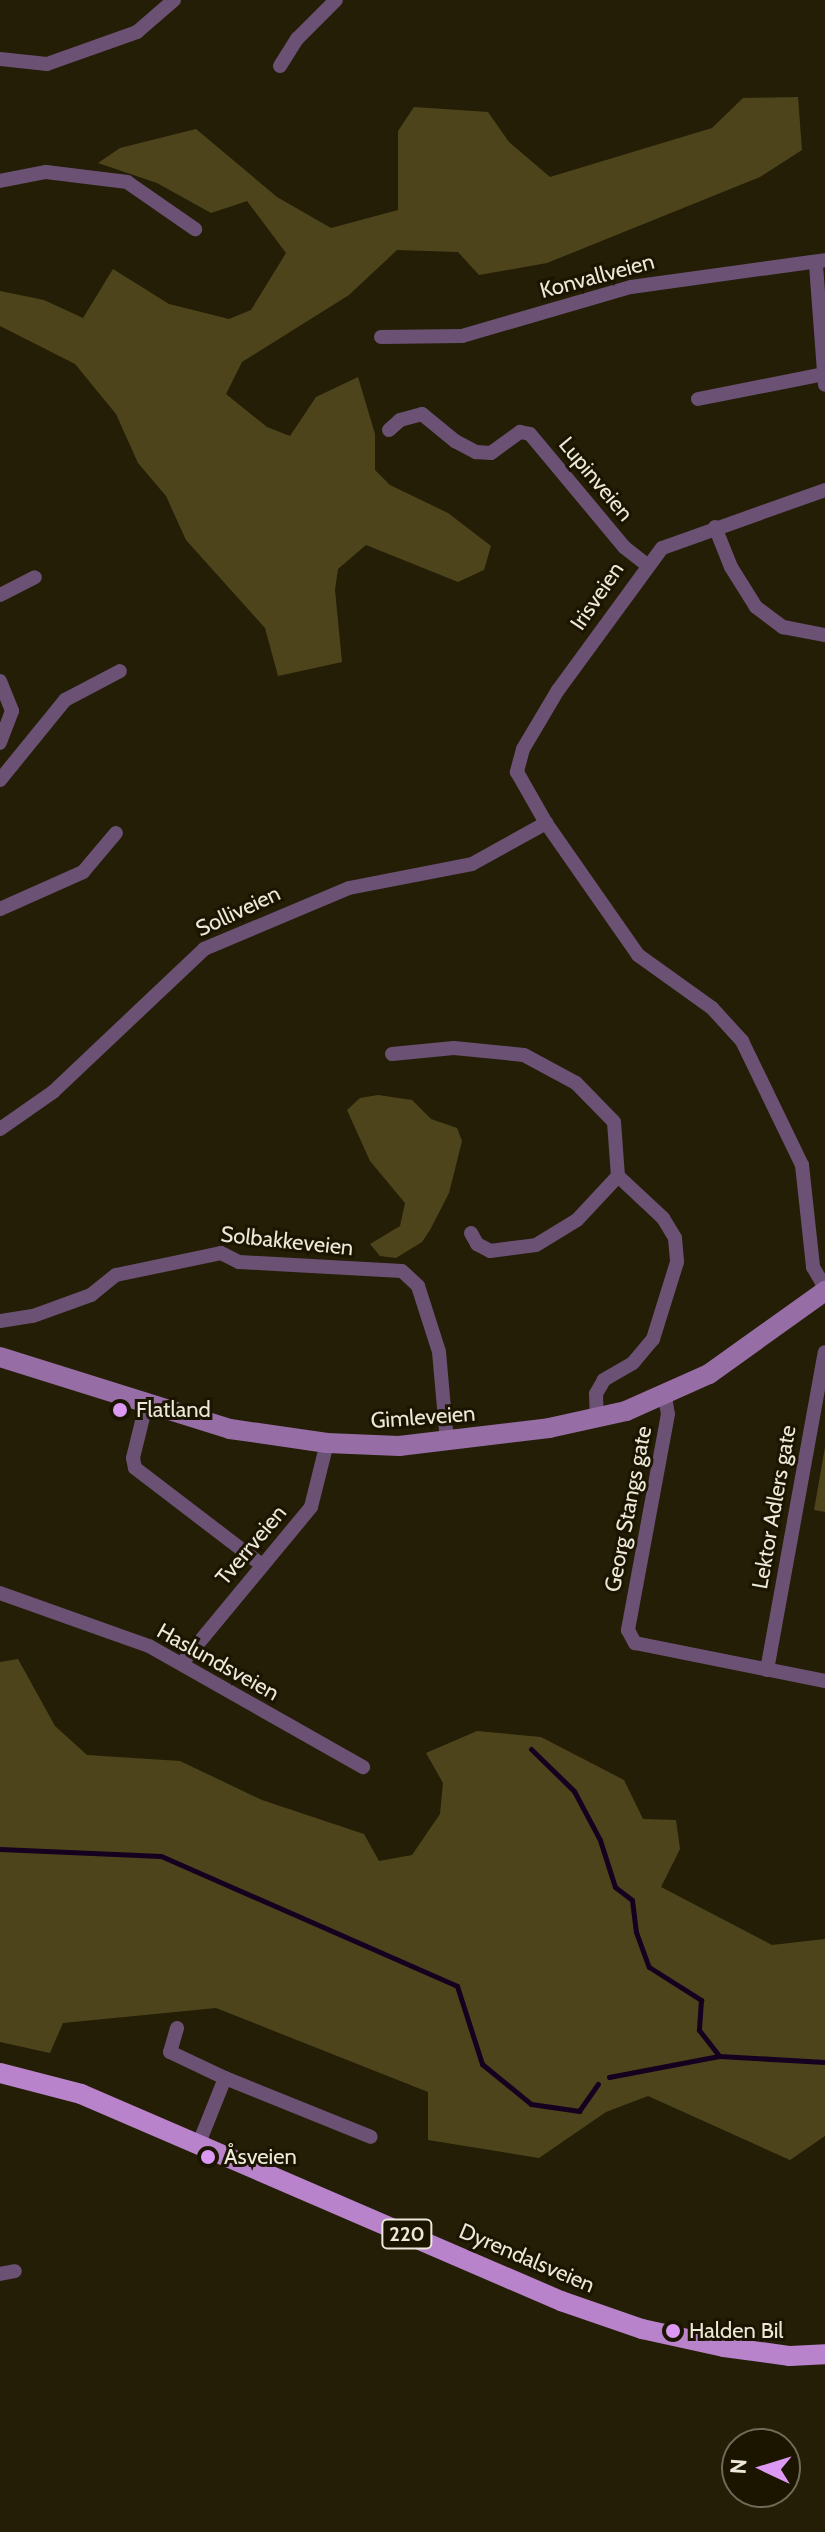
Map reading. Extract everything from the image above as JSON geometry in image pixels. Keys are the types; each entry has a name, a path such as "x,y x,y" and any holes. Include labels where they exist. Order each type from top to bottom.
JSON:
{"main road":[{"name":"Dyrendalsveien","path":"0,2073 81,2094 561,2301 642,2329 724,2347 790,2356 825,2354"}],"street":[{"path":"0,59 47,64 137,32 174,0"},
{"path":"280,66 297,39 336,0"},
{"path":"0,181 46,172 127,182 195,229"},
{"path":"820,263 825,385"},
{"name":"Konvallveien","path":"381,337 462,336 631,287 724,270 820,263"},
{"path":"698,399 824,374"},
{"name":"Lupinveien","path":"389,430 400,420 422,414 455,441 476,452 491,453 520,432 530,434 624,547 646,564"},
{"name":"Irisveien","path":"825,490 669,544 646,564 558,690 523,749 517,772 546,823 638,955 712,1008 742,1041 802,1165 813,1267 825,1290"},
{"path":"715,527 731,567 756,607 783,627 825,635"},
{"path":"0,595 35,577"},
{"path":"0,780 65,700 120,671"},
{"path":"0,681 12,711 0,743"},
{"name":"Solliveien","path":"0,1129 53,1092 204,949 349,888 472,864 546,823"},
{"path":"0,909 83,872 116,833"},
{"path":"392,1054 490,1049 524,1055 588,1093 614,1122 618,1176 663,1218 675,1238 677,1262 653,1339 633,1363 604,1380 596,1394 597,1418"},
{"path":"471,1233 477,1244 490,1251 536,1245 577,1220 618,1176"},
{"name":"Solbakkeveien","path":"0,1321 33,1316 91,1295 102,1282 143,1267 221,1253 253,1264 402,1271 418,1286 439,1352 447,1441"},
{"name":"Gimleveien","path":"0,1357 230,1429 327,1443 447,1441 597,1418 665,1396 709,1374 825,1290"},
{"name":"Lektor Adlers gate","path":"767,1670 825,1352"},
{"name":"Georg Stangs gate","path":"665,1396 668,1414 628,1630 635,1643 767,1670"},
{"path":"146,1405 133,1458 135,1468 262,1565"},
{"name":"Tverrveien","path":"182,1663 311,1507 327,1443"},
{"name":"Haslundsveien","path":"0,1593 182,1663 363,1767"},
{"path":"767,1670 825,1681"},
{"path":"177,2028 170,2052 225,2078 371,2137"},
{"path":"199,2143 225,2078"}],"shaded area":[{"path":"798,97 802,150 760,177 547,263 479,275 458,252 397,250 349,295 242,362 226,394 267,427 290,436 316,397 358,377 375,434 375,470 390,485 448,513 491,546 484,570 458,582 366,545 338,569 335,590 342,662 278,676 265,628 186,540 166,496 138,463 116,414 75,364 0,326 0,291 44,300 83,318 113,269 169,304 229,319 251,310 286,253 247,201 211,213 157,183 98,163 120,148 196,129 277,197 331,228 398,210 398,131 414,107 488,112 509,142 550,177 712,128 743,98"},
{"path":"378,1095 412,1100 431,1119 457,1128 462,1141 449,1193 430,1230 422,1242 396,1258 380,1256 370,1244 400,1226 405,1203 370,1161 347,1110 360,1098"},
{"path":"825,1447 825,1512 814,1510"},
{"path":"18,1659 55,1726 87,1755 180,1761 262,1800 364,1834 379,1861 412,1855 440,1814 443,1783 426,1753 477,1731 541,1737 624,1780 643,1819 676,1820 680,1849 661,1887 772,1945 825,1939 825,2136 790,2160 648,2096 606,2112 539,2158 428,2140 428,2092 216,2008 63,2023 50,2053 0,2042 0,1662"}],"waterway":[{"path":"531,1749 574,1791 600,1840 615,1887 632,1900 636,1932 649,1967 701,2000 699,2030 719,2056"},
{"path":"0,1849 161,1856 457,1986 482,2064 531,2104 579,2111 598,2084"},
{"path":"609,2077 719,2056 825,2062"}],"place":[{"name":"Flatland","path":"120,1410"},
{"name":"Åsveien","path":"208,2157"},
{"name":"Halden Bil","path":"673,2331"}]}
